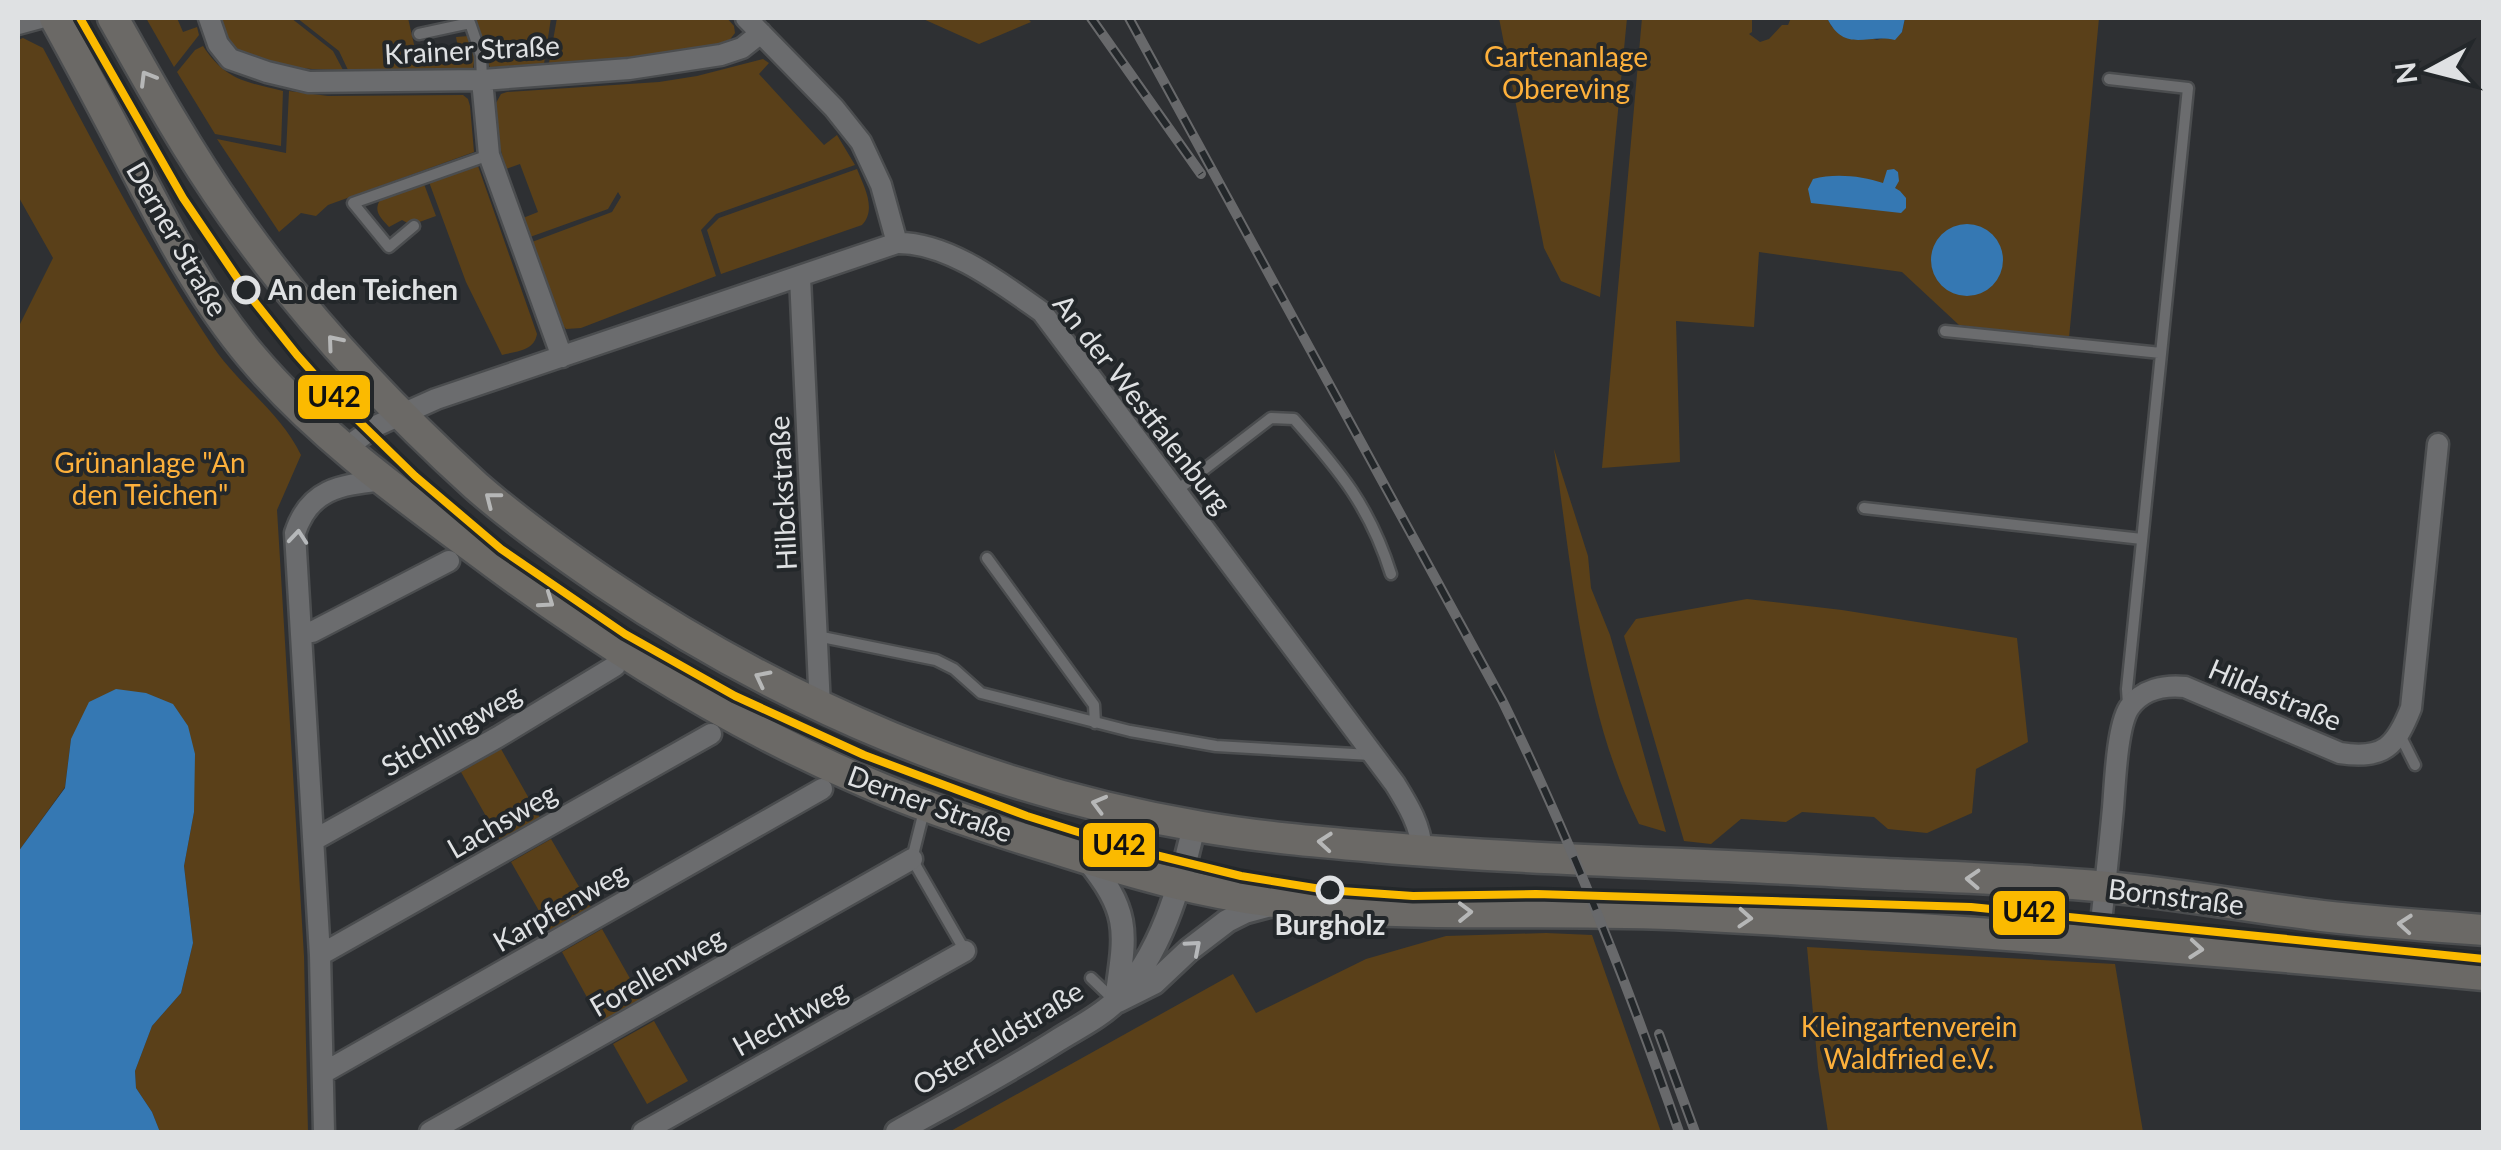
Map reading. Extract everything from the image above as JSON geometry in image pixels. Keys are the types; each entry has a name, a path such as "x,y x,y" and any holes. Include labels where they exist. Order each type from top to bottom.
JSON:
{"main road":[{"name":"Derner Straße","path":"55,18 164,225 211,302 277,386 344,449 540,597 722,713 925,806 1178,885 1278,902 1384,911 1648,913"},
{"name":"Derner Straße","path":"113,18 231,213 308,312 400,414 479,488 580,566 694,640 884,736 999,777 1131,813 1281,838 1422,851 1627,861"},
{"name":"Bornstraße","path":"1627,861 2105,887 2327,917 2484,930"},
{"name":"Bornstraße","path":"1648,913 2099,940 2484,975"}],"street":[{"path":"18,24 40,18"},
{"name":"Krainer Straße","path":"209,18 218,44 230,59 309,82 482,80 676,64 742,48 753,25"},
{"path":"344,449 400,414 507,373 896,243 881,185 861,142 834,108 753,25"},
{"path":"482,80 488,155 562,357"},
{"name":"An der Westfalenburg","path":"896,243 908,242 944,253 994,278 1042,312 1374,755 1410,808 1422,851"},
{"name":"Hilbckstraße","path":"800,277 820,707"},
{"path":"2400,735 2411,708 2438,444"},
{"path":"324,1132 320,955 296,533 301,515 326,492 345,485 385,480"},
{"path":"301,634 312,632 449,561"},
{"name":"Stichlingweg","path":"314,840 615,666"},
{"name":"Hildastraße","path":"2129,708 2150,691 2170,685 2200,692 2340,753 2374,754 2389,748 2400,735"},
{"path":"2099,940 2117,761 2129,708"},
{"name":"Lachsweg","path":"320,955 710,734"},
{"name":"Karpfenweg","path":"324,1073 822,789"},
{"name":"Osterfeldstraße","path":"897,1132 1022,1063 1115,1002 1148,959 1162,930 1194,826"},
{"path":"1086,858 1106,882 1122,918 1124,938 1115,1002"},
{"name":"Forellenweg","path":"430,1132 912,859"},
{"path":"1115,1002 1154,984 1227,920 1278,902"},
{"name":"Hechtweg","path":"643,1132 965,950"}],"lane":[{"path":"419,34 470,23 481,55 482,80"},
{"path":"2109,79 2188,88 2126,689 2129,708"},
{"path":"414,226 389,247 352,203 488,155"},
{"path":"1945,331 2161,353"},
{"path":"1176,491 1271,418 1294,420 1350,487 1369,518 1391,574"},
{"path":"1864,508 2142,539"},
{"path":"987,558 1094,706 1095,723"},
{"path":"817,636 936,660 954,669 982,693 1095,723 1216,746 1374,755"},
{"path":"2400,735 2415,765"},
{"path":"925,806 912,859 965,950"},
{"path":"1091,978 1115,1002"}],"green space":[{"path":"146,18 177,18 183,32 197,27 199,35 174,67"},
{"path":"220,18 291,18 333,51 343,70 286,66 244,54 234,46"},
{"path":"297,18 408,18 418,62 459,53 456,37 469,36 475,57 473,68 348,70 339,51"},
{"path":"471,18 551,18 544,64 490,67"},
{"path":"557,18 727,18 735,33 728,42 685,52 549,63"},
{"path":"921,18 1027,18 1031,22 979,44"},
{"name":"Gartenanlage Obereving","path":"1499,18 1627,18 1600,297 1561,281 1544,248"},
{"path":"1642,18 1752,18 1749,34 1760,42 1769,39 1782,25 1788,25 1791,18 1827,18 1832,27 1877,40 1902,32 1905,18 2099,18 2069,338 1959,325 1902,272 1759,252 1754,327 1676,321 1680,462 1602,468"},
{"name":"Grünanlage \"An den Teichen\"","path":"23,38 43,48 146,238 214,348 283,426 301,455 277,510 304,956 308,1132 160,1132 136,1088 135,1071 152,1026 181,993 193,943 184,866 194,812 71,739 65,787 18,852 18,328 53,258 18,196 18,40"},
{"path":"203,46 228,73 283,91 281,146 215,134 177,72"},
{"path":"763,59 769,63 759,74 824,145 837,135 855,165 716,214 701,230 716,276 581,328 566,329 560,322 532,242 612,212 621,197 618,192 608,209 530,237 523,218 538,212 520,164 506,169 496,103 501,94 659,82"},
{"path":"289,91 328,96 463,95 470,106 474,152 328,205 316,216 301,213 279,232 217,139 286,153"},
{"path":"478,166 537,334 529,347 502,355 466,282 429,182"},
{"path":"857,169 869,205 862,225 721,274 707,230 719,218"},
{"path":"424,184 436,216 411,225 402,220 389,227 378,211 380,200"},
{"path":"1554,449 1588,556 1591,588 1610,635 1666,832 1639,824 1604,735 1582,641"},
{"path":"1747,599 2017,638 2028,742 1976,769 1972,813 1927,833 1888,829 1874,817 1802,812 1786,822 1741,819 1711,844 1684,841 1624,636 1636,619"},
{"path":"501,749 544,825 504,848 461,772"},
{"path":"551,839 595,914 554,937 511,862"},
{"path":"602,929 645,1005 604,1028 562,952"},
{"path":"1592,935 1661,1132 949,1132 1233,974 1256,1013 1366,959 1446,936"},
{"name":"Kleingartenverein Waldfried e.V.","path":"1807,947 2115,964 2143,1132 1828,1132"},
{"path":"654,1021 688,1081 647,1104 613,1044"}],"water":[{"path":"1827,18 1905,18 1902,32 1895,40 1857,40 1841,36"},
{"path":"1894,169 1899,181 1895,188 1906,198 1906,208 1901,213 1811,203 1808,189 1813,179 1848,176 1883,183 1887,170"},
{"path":"1967,224 1981,226 1993,234 2001,246 2001,274 1993,286 1981,294 1967,296 1953,294 1941,286 1933,274 1931,260 1933,246 1941,234 1953,226"},
{"path":"116,689 146,693 173,704 188,726 195,754 194,812 184,866 193,943 181,993 152,1026 135,1071 136,1088 160,1132 18,1132 18,852 65,788 71,739 89,702"}],"railway":[{"path":"1091,18 1201,174"},
{"path":"1129,18 1502,700 1597,913 1679,1132"},
{"path":"1659,1034 1695,1132"}],"transit line":[{"name":"U42","path":"80,18 183,198 246,291 337,400 415,476 501,549 625,634 735,696 864,755 1027,816 1135,850 1241,876 1327,890 1413,896 1536,894 1971,907 2484,959"}],"place":[{"name":"An den Teichen","path":"246,290"},
{"name":"Burgholz","path":"1330,890"}]}
